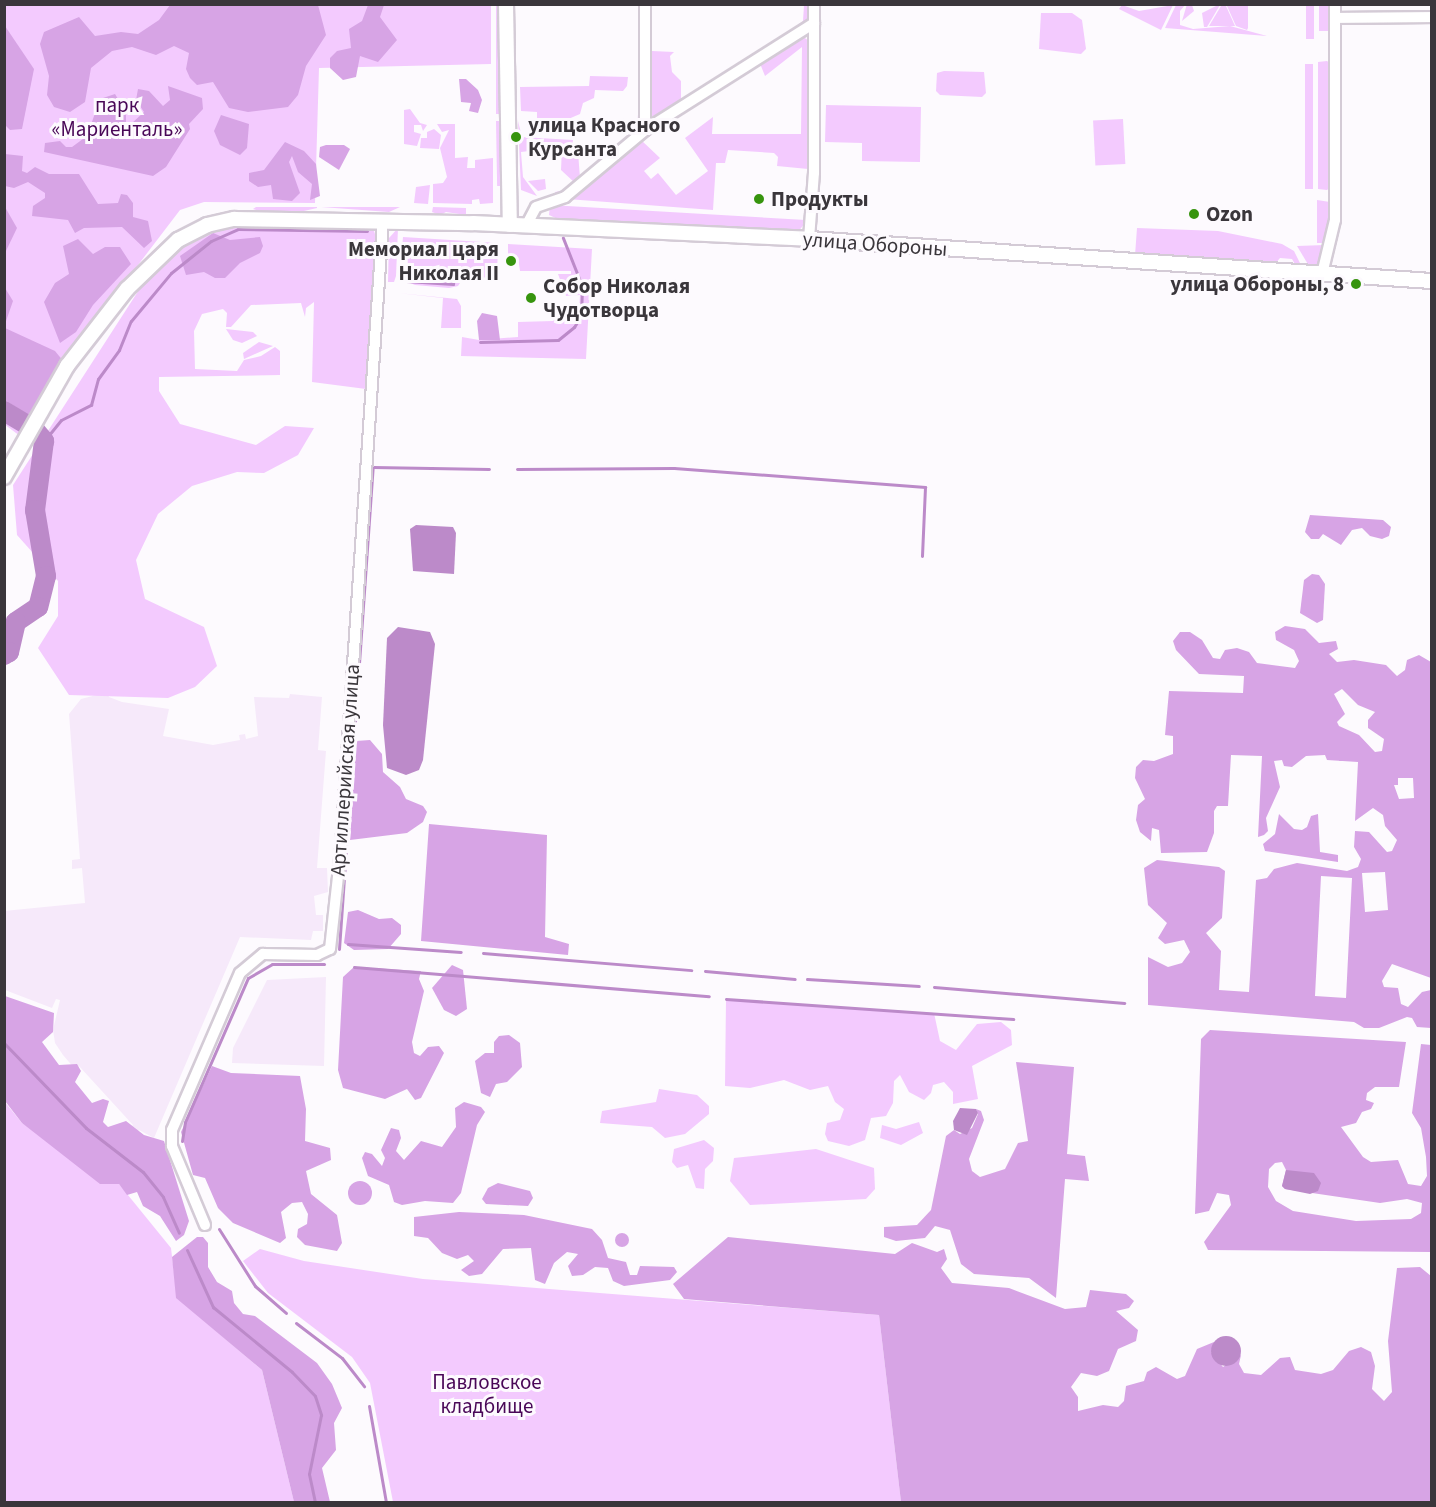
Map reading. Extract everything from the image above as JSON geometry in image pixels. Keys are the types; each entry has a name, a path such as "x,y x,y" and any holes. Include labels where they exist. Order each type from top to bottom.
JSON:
{"street":[{"path":"506,4 510,225"},
{"path":"645,4 645,130"},
{"path":"809,239 813,173 814,4"},
{"path":"1322,274 1335,220 1335,4"},
{"path":"1335,18 1431,17"},
{"path":"526,226 536,207 565,197 645,130 813,23"},
{"name":"улица Обороны","path":"4,477 66,366 127,290 178,240 207,225 234,219 383,220 809,239 1431,281"},
{"name":"Артиллерийская улица","path":"205,1225 172,1146 172,1130 240,973 263,954 317,955 330,949 341,847 383,220"}],"shaded area":[{"path":"416,525 453,527 456,533 454,574 413,571 410,529"},
{"path":"398,627 430,632 435,644 423,760 419,770 406,775 387,768 383,725 387,638"},
{"path":"108,692 109,697 122,702 169,709 163,736 213,745 240,740 239,735 245,734 246,739 258,736 254,697 289,698 290,694 322,697 318,750 326,751 317,868 327,868 328,892 314,896 316,915 323,915 323,931 313,931 311,940 240,937 154,1138 139,1130 131,1138 126,1133 133,1125 79,1066 75,1069 63,1055 55,1043 53,1030 60,1000 56,999 52,1008 5,990 4,911 85,903 82,868 72,869 72,860 80,859 69,714 81,699"},
{"path":"326,977 324,1066 232,1063 233,1048 267,980"},
{"path":"960,1108 976,1109 978,1113 967,1135 954,1130 953,1121"},
{"path":"1286,1170 1314,1173 1321,1183 1318,1191 1310,1194 1285,1189 1282,1186"},
{"path":"1226,1336 1232,1337 1240,1345 1240,1357 1232,1365 1226,1366 1220,1365 1212,1357 1211,1351 1212,1345 1220,1337"}],"green space":[{"path":"1187,4 1192,5 1194,11 1182,21"},
{"name":"парк «Мариенталь»","path":"4,5 491,5 491,64 319,68 315,203 204,202 180,210 64,362 20,436 4,424"},
{"path":"170,5 318,5 326,35 306,66 298,95 288,107 248,112 229,108 213,82 197,85 190,78 186,69 189,53 174,46 156,55 132,47 112,51 91,68 85,102 70,112 54,107 47,95 49,76 40,44 44,32 79,17 95,36 121,32 138,34 159,20"},
{"path":"368,5 384,5 380,17 397,40 378,62 360,56 356,77 343,80 330,68 330,58 337,51 351,48 349,29 362,21"},
{"path":"496,5 501,5 502,114 496,114"},
{"path":"804,5 810,5 810,20 776,42 803,21"},
{"path":"1122,5 1139,11 1173,5 1161,30 1119,9"},
{"path":"1176,5 1185,5 1180,11 1180,25 1193,29 1230,26 1267,36 1165,28"},
{"path":"1220,5 1207,27 1204,27 1202,13"},
{"path":"1248,5 1247,30 1236,26 1227,6"},
{"path":"1306,5 1314,5 1314,39 1306,39"},
{"path":"1319,5 1330,5 1330,31 1319,31"},
{"path":"1221,6 1226,6 1235,26 1209,26"},
{"path":"1041,13 1072,13 1082,20 1086,49 1081,54 1039,49"},
{"path":"650,16 652,51 674,52 670,56 672,72 681,81 681,101 654,120 650,117"},
{"path":"5,26 34,69 22,129 10,130 5,125"},
{"path":"801,35 809,41 808,169 777,166 778,157 774,153 728,150 725,163 716,163 713,210 567,199 640,139 660,158 644,171 651,179 658,173 676,195 708,171 685,138 713,117 712,134 801,134 802,47 765,76 759,61"},
{"path":"1327,61 1331,64 1331,187 1327,190 1318,189 1318,62"},
{"path":"1305,64 1313,64 1313,189 1305,189"},
{"path":"944,71 984,72 986,93 982,97 940,95 936,91 937,73"},
{"path":"590,76 628,77 627,86 623,91 595,90 594,98 583,103 580,114 559,123 537,121 537,112 521,111 520,87 589,86"},
{"path":"459,79 466,79 478,90 482,100 478,113 469,111 471,103 461,102"},
{"path":"168,86 202,98 203,109 189,124 190,129 166,167 153,176 44,152 45,143 60,141 66,147 72,147 87,136 100,99 115,94 126,112 126,122 131,124 144,112 136,100 138,89 149,91 163,106 170,100"},
{"path":"826,105 921,107 920,162 862,161 862,143 825,142"},
{"path":"410,109 420,123 427,125 423,131 421,125 414,125 414,132 421,134 417,146 404,144 404,110"},
{"path":"638,114 640,125 633,138 561,196 555,195 555,192 566,190 575,183 561,170 562,147 521,152 523,177 537,196 521,190 518,121 522,137 573,140 572,149 578,152 580,178 632,137 637,129"},
{"path":"221,115 249,124 247,148 240,155 220,145 214,131"},
{"path":"1123,119 1125,164 1095,166 1093,121"},
{"path":"496,121 502,121 503,186 497,186"},
{"path":"437,124 455,124 455,158 468,157 467,168 475,168 475,160 493,158 493,203 480,204 479,199 472,200 472,204 433,203 433,184 443,183 447,177 440,148 449,130 442,132"},
{"path":"434,129 441,135 439,149 420,148 421,138 427,138 427,132"},
{"path":"285,142 304,151 316,164 320,196 310,200 312,184 298,172 292,156 289,162 300,193 292,201 273,199 271,185 258,187 249,181 249,173 264,170"},
{"path":"344,145 350,149 339,170 319,157 320,147"},
{"path":"5,154 23,156 22,171 27,173 35,167 49,174 79,174 98,204 118,203 121,194 127,195 133,203 133,217 148,221 152,241 144,248 122,227 84,228 75,233 68,220 32,216 33,206 45,198 45,193 28,182 14,188 5,186"},
{"path":"545,179 546,189 538,191 528,181"},
{"path":"430,185 428,204 414,203 416,187"},
{"path":"1317,200 1330,202 1325,243 1317,243"},
{"path":"550,205 806,220 806,222 797,233 562,221 549,215"},
{"path":"5,207 17,228 4,253"},
{"path":"256,207 317,208 295,213 253,209"},
{"path":"321,207 400,207 389,212"},
{"path":"433,207 466,208 466,215 446,212 440,215 432,212"},
{"path":"238,224 373,228 377,240 366,389 312,382 314,302 306,308 305,317 301,303 251,305 231,327 226,327 227,313 223,309 202,314 194,331 195,369 237,371 244,360 261,356 275,347 280,351 280,375 159,377 159,391 180,424 256,445 285,426 314,428 298,455 264,473 237,472 192,486 158,514 136,560 145,599 204,627 217,666 195,687 168,698 69,695 38,648 58,616 58,581 17,535 13,485 146,279 176,249 194,238"},
{"path":"398,228 396,276 394,282 388,282 389,238"},
{"path":"1137,228 1218,231 1282,244 1294,251 1300,263 1296,266 1292,259 1280,258 1275,264 1135,255"},
{"path":"213,233 230,240 260,237 263,246 260,253 240,263 225,278 215,278 204,272 186,275 180,256"},
{"path":"403,237 498,243 497,276 462,280 458,286 449,288 415,285 406,281 404,269 403,280 399,281"},
{"path":"78,239 93,254 105,247 120,247 131,264 93,305 76,332 60,343 44,302 55,283 69,274 63,246"},
{"path":"508,244 592,249 586,359 461,356 462,337 479,340 518,337 518,322 553,321 564,311 579,311 580,295 566,296 558,274 571,274 571,271 520,271 518,257 508,256"},
{"path":"1325,245 1320,265 1314,267 1309,266 1297,246"},
{"path":"5,288 13,301 5,324"},
{"path":"398,293 457,299 461,306 461,328 441,328 443,298"},
{"path":"482,313 497,316 500,340 479,340 477,321"},
{"path":"5,328 55,351 64,362 30,416 5,400"},
{"path":"226,329 253,332 257,336 242,343 233,340"},
{"path":"259,342 273,346 244,359 243,353"},
{"path":"1310,515 1383,520 1391,527 1389,536 1382,539 1370,536 1362,528 1352,530 1341,545 1323,534 1319,539 1311,539 1305,532"},
{"path":"1312,574 1319,575 1325,584 1323,620 1317,623 1300,613 1304,580"},
{"path":"1285,626 1305,629 1319,643 1336,641 1338,649 1329,654 1337,662 1354,660 1386,665 1397,676 1405,670 1407,660 1419,655 1431,662 1431,978 1392,964 1382,981 1384,987 1398,988 1401,1004 1408,1007 1422,992 1431,990 1431,1028 1417,1027 1412,1018 1407,1017 1379,1028 1364,1028 1354,1022 1148,1005 1148,957 1168,967 1182,963 1190,952 1184,940 1165,944 1158,938 1167,923 1148,905 1144,868 1157,860 1219,867 1225,871 1222,918 1206,933 1221,951 1219,990 1249,992 1256,880 1267,878 1274,869 1297,863 1347,871 1358,867 1361,859 1354,847 1355,831 1369,832 1387,852 1392,851 1397,840 1385,826 1383,815 1373,808 1355,821 1358,762 1327,760 1325,755 1306,756 1292,767 1284,766 1282,760 1274,761 1280,787 1266,818 1268,831 1264,835 1258,837 1262,756 1231,755 1228,806 1217,806 1214,811 1214,833 1207,852 1161,853 1159,830 1152,828 1151,841 1140,832 1136,820 1138,805 1145,799 1135,778 1136,767 1143,760 1154,761 1173,754 1173,736 1165,735 1169,691 1243,693 1244,676 1199,674 1176,650 1173,641 1180,632 1190,632 1202,640 1213,658 1220,659 1225,650 1237,648 1249,652 1257,663 1295,668 1299,661 1294,650 1276,640 1275,632","holes":["1342,689 1358,705 1375,712 1368,720 1368,728 1384,739 1382,751 1375,752 1359,735 1339,726 1337,722 1345,714 1334,694","1398,778 1413,778 1414,798 1399,799 1394,785 1398,785","1385,872 1388,910 1365,912 1362,873","1321,876 1352,878 1346,998 1315,996"]},
{"path":"370,740 382,754 383,772 400,787 406,799 423,806 427,812 423,822 407,833 350,840 356,741"},
{"path":"1279,814 1294,829 1302,830 1307,827 1311,816 1318,814 1320,852 1338,855 1338,862 1265,851 1263,844 1275,834"},
{"path":"429,824 547,835 545,937 569,944 568,955 421,941"},
{"path":"358,910 379,919 392,918 401,925 401,934 388,949 354,950 344,943 348,912"},
{"path":"452,965 463,970 467,1009 456,1016 444,1010 432,988"},
{"path":"354,967 421,971 419,979 424,991 412,1042 414,1053 420,1056 428,1047 439,1046 444,1053 421,1098 415,1100 407,1089 385,1099 343,1088 338,1070 343,977"},
{"path":"5,996 54,1013 53,1032 42,1042 59,1065 77,1064 81,1071 75,1082 92,1103 103,1099 109,1101 103,1122 108,1127 126,1121 144,1135 164,1141 189,1221 184,1235 176,1241 160,1216 143,1206 137,1192 127,1195 119,1184 100,1184 22,1123 5,1101"},
{"path":"726,999 934,1013 940,1041 956,1050 977,1024 1001,1022 1011,1030 1012,1045 972,1066 978,1099 953,1104 953,1092 944,1082 933,1085 931,1093 924,1100 909,1092 900,1075 894,1081 893,1103 886,1116 871,1118 865,1140 849,1146 828,1141 825,1134 827,1123 840,1120 844,1109 835,1102 828,1086 810,1090 784,1080 750,1088 725,1086"},
{"path":"1210,1030 1406,1042 1399,1087 1375,1087 1367,1093 1366,1100 1374,1103 1371,1109 1362,1112 1356,1123 1341,1127 1363,1157 1371,1162 1398,1160 1408,1184 1421,1186 1427,1176 1426,1157 1421,1128 1412,1113 1421,1044 1431,1045 1431,1252 1208,1250 1204,1242 1231,1205 1229,1195 1217,1193 1209,1211 1195,1214 1201,1039","holes":["1282,1162 1286,1170 1282,1186 1285,1189 1380,1203 1407,1199 1422,1203 1421,1213 1411,1219 1356,1221 1293,1211 1276,1201 1268,1187 1269,1169 1275,1163"]},
{"path":"509,1035 520,1043 522,1067 507,1082 496,1084 490,1097 481,1093 475,1061 485,1053 494,1053 494,1042 499,1036"},
{"path":"1016,1062 1074,1067 1067,1154 1085,1156 1089,1181 1065,1179 1056,1298 1029,1278 974,1274 961,1264 950,1230 935,1226 925,1238 896,1241 884,1237 884,1227 917,1225 931,1210 946,1136 954,1130 960,1134 972,1128 978,1114 976,1109 981,1111 984,1120 969,1159 972,1171 980,1177 1005,1169 1018,1143 1028,1141"},
{"path":"212,1066 231,1073 300,1076 306,1109 305,1141 330,1148 331,1160 306,1171 311,1194 337,1215 342,1243 337,1251 305,1245 297,1237 298,1229 307,1224 308,1214 302,1202 292,1203 281,1212 286,1238 280,1243 233,1223 218,1208 205,1178 193,1175 181,1132"},
{"path":"659,1089 697,1095 709,1106 709,1114 685,1134 665,1138 652,1127 600,1123 602,1111 656,1102"},
{"path":"4,1101 22,1123 119,1184 171,1248 177,1298 262,1370 294,1502 5,1502"},
{"path":"464,1102 481,1107 485,1112 477,1125 461,1193 453,1203 425,1201 402,1205 394,1202 389,1185 368,1176 362,1158 365,1152 372,1154 382,1166 385,1158 381,1150 391,1128 399,1130 401,1138 396,1151 404,1160 421,1141 442,1147 456,1127 455,1108"},
{"path":"919,1122 923,1133 901,1145 880,1138 882,1125 896,1129"},
{"path":"704,1140 714,1148 713,1161 705,1169 704,1189 696,1188 688,1165 677,1168 672,1162 674,1149"},
{"path":"816,1149 874,1168 875,1189 866,1199 750,1205 730,1181 734,1158"},
{"path":"360,1181 368,1185 372,1193 368,1201 360,1205 352,1201 348,1193 352,1185"},
{"path":"498,1183 530,1191 533,1198 528,1206 486,1204 482,1199 488,1188"},
{"path":"459,1212 524,1215 592,1229 602,1240 608,1258 626,1262 630,1275 637,1275 640,1266 674,1267 677,1272 670,1280 624,1286 613,1281 608,1268 595,1267 583,1275 572,1276 568,1266 578,1254 567,1252 554,1263 545,1284 535,1280 531,1248 503,1249 482,1274 469,1276 461,1270 474,1261 468,1255 457,1259 442,1253 428,1238 414,1236 414,1217"},
{"path":"622,1233 627,1235 629,1240 627,1245 622,1247 617,1245 615,1240 617,1235"},
{"path":"197,1237 203,1237 208,1243 208,1267 217,1282 232,1291 234,1303 243,1314 255,1316 317,1363 332,1384 342,1408 334,1423 336,1450 322,1468 330,1502 294,1502 262,1370 176,1298 172,1257"},
{"path":"728,1237 895,1254 912,1243 937,1252 944,1249 947,1259 941,1268 952,1283 1009,1288 1065,1309 1086,1307 1090,1290 1126,1294 1134,1301 1129,1308 1116,1311 1138,1330 1136,1341 1118,1349 1109,1371 1097,1376 1081,1373 1071,1387 1078,1397 1078,1411 1103,1405 1118,1407 1124,1401 1126,1386 1144,1381 1147,1372 1156,1367 1177,1379 1185,1376 1197,1349 1214,1342 1211,1352 1223,1367 1241,1355 1239,1364 1244,1373 1261,1375 1280,1358 1290,1357 1295,1370 1321,1374 1333,1370 1349,1351 1361,1347 1371,1352 1375,1366 1372,1389 1384,1401 1392,1392 1388,1341 1397,1268 1420,1267 1431,1276 1431,1502 901,1502 879,1315 684,1299 673,1284"},
{"name":"Павловское кладбище","path":"260,1249 304,1261 423,1279 879,1315 901,1502 393,1502 370,1383 352,1357 268,1293 243,1261"}],"waterway":[{"path":"44,441 61,420 91,405 98,379 119,350 131,321 171,273 211,241 238,229 367,231"},
{"path":"480,342 558,340 574,327 581,316 582,286 563,238"},
{"path":"406,281 453,284 454,275 481,276"},
{"path":"4,411 34,429 44,441 35,510 46,576 38,607 16,622 9,652 4,655"},
{"path":"339,949 373,467 489,469"},
{"path":"517,469 674,468 925,487 922,556"},
{"path":"348,944 461,952"},
{"path":"483,953 691,970"},
{"path":"182,1141 185,1122 248,978 272,964 324,964"},
{"path":"354,967 709,996"},
{"path":"705,971 795,979"},
{"path":"807,979 919,986"},
{"path":"934,987 1124,1003"},
{"path":"726,999 1013,1019"},
{"path":"4,1043 86,1128 143,1172 163,1197 179,1233"},
{"path":"219,1229 255,1286 286,1313"},
{"path":"187,1250 213,1307 292,1372 315,1396 321,1415 309,1474 315,1502"},
{"path":"296,1323 342,1358 364,1386"},
{"path":"369,1406 386,1502"}],"place":[{"name":"улица Красного Курсанта","path":"516,137"},
{"name":"Продукты","path":"759,199"},
{"name":"Ozon","path":"1194,214"},
{"name":"Мемориал царя Николая II","path":"511,261"},
{"name":"улица Обороны, 8","path":"1356,284"},
{"name":"Собор Николая Чудотворца","path":"531,298"}]}
